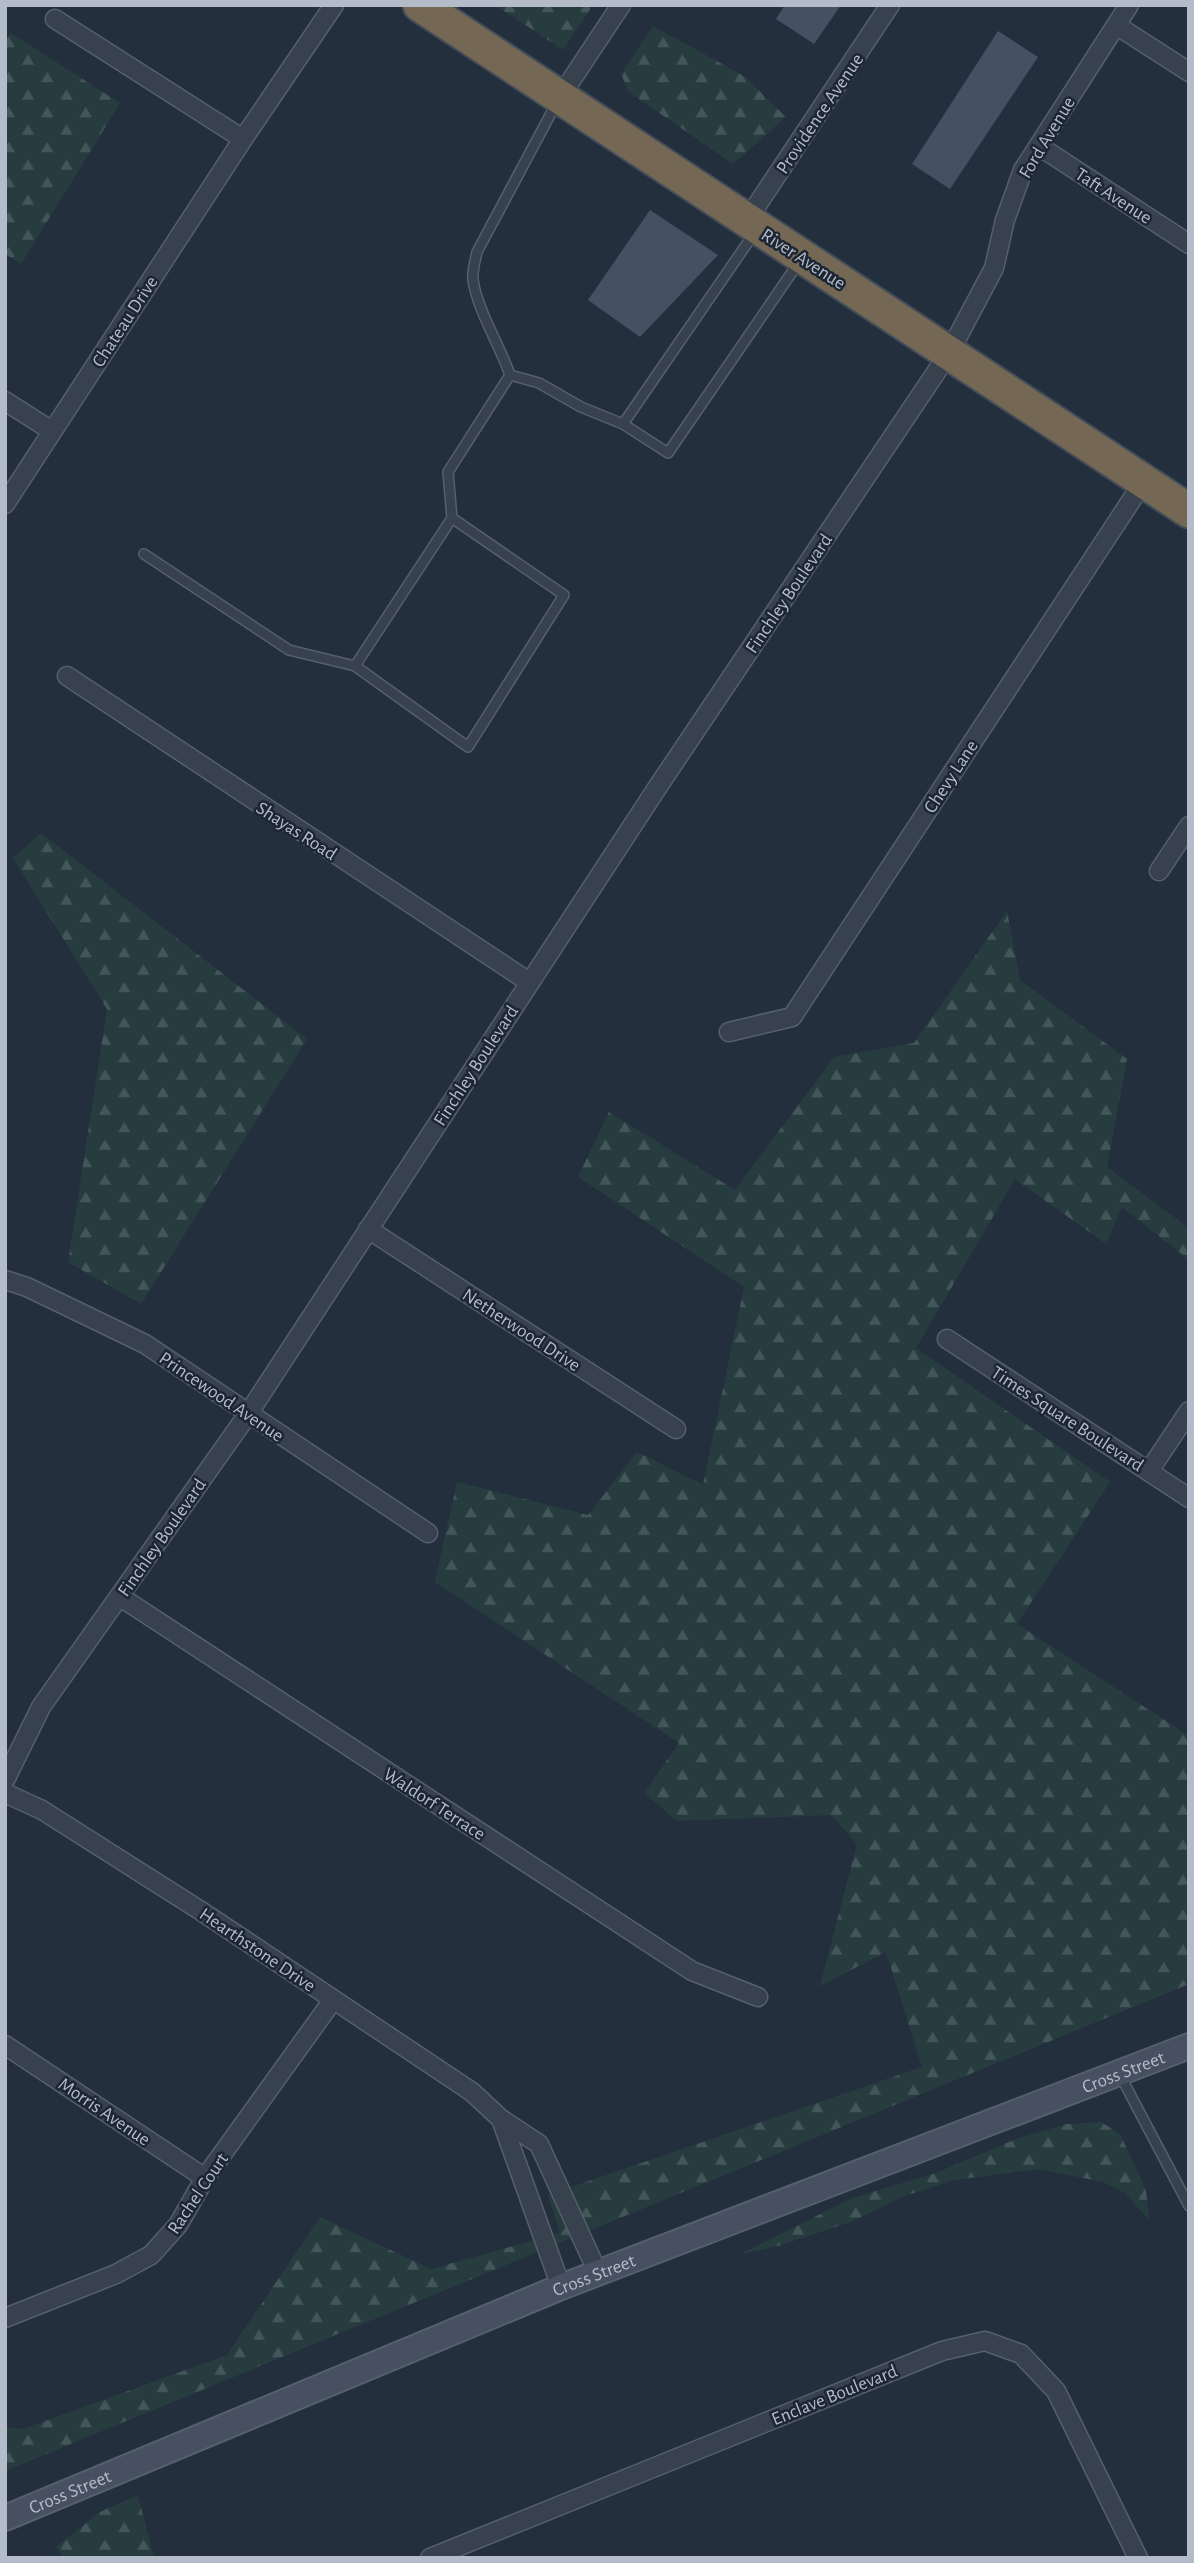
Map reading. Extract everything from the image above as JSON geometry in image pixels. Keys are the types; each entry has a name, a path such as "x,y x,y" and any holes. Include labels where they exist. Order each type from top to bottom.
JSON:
{"highway":[{"name":"River Avenue","path":"420,5 1189,511"}],"main road":[{"name":"Cross Street","path":"5,2518 561,2287 1189,2046"}],"street":[{"name":"Chateau Drive","path":"5,504 243,139 334,5"},
{"path":"560,97 621,5"},
{"name":"Providence Avenue","path":"752,224 890,5"},
{"name":"Ford Avenue","path":"949,354 994,268 1005,220 1023,170 1129,5"},
{"path":"55,19 243,139"},
{"path":"1116,25 1189,72"},
{"name":"Taft Avenue","path":"1039,146 1189,244"},
{"name":"Finchley Boulevard","path":"5,1780 41,1707 248,1414 528,982 949,354"},
{"path":"5,401 52,431"},
{"name":"Chevy Lane","path":"729,1032 792,1017 1144,481"},
{"name":"Shayas Road","path":"67,676 528,982"},
{"path":"1159,871 1189,826"},
{"name":"Netherwood Drive","path":"368,1229 676,1429"},
{"name":"Princewood Avenue","path":"5,1280 27,1287 145,1344 428,1533"},
{"name":"Times Square Boulevard","path":"947,1339 1189,1498"},
{"path":"1149,1471 1189,1411"},
{"name":"Waldorf Terrace","path":"119,1596 692,1971 758,1997"},
{"name":"Hearthstone Drive","path":"5,1793 42,1810 333,2000 472,2092 500,2119 538,2144 598,2273"},
{"name":"Rachel Court","path":"5,2318 116,2274 151,2255 178,2225 205,2178 333,2000"},
{"name":"Morris Avenue","path":"5,2045 205,2178"},
{"name":"Hearthstone Drive","path":"500,2119 561,2287"},
{"name":"Enclave Boulevard","path":"430,2558 942,2351 985,2341 1021,2354 1056,2392 1138,2558"}],"lane":[{"path":"510,376 472,277 477,252 560,97"},
{"path":"623,424 752,224"},
{"path":"510,376 539,383 580,407 623,424 668,453 802,257"},
{"path":"355,666 452,519 448,472 510,376"},
{"path":"144,554 289,650 355,666 468,747 564,595 452,519"},
{"path":"1119,2074 1189,2206"}],"green space":[{"path":"495,5 593,5 563,50"},
{"path":"653,26 744,76 786,117 733,164 629,92 621,74"},
{"path":"11,33 120,103 21,264 5,254 5,40"},
{"path":"41,833 307,1039 141,1304 68,1262 107,1009 13,858"},
{"path":"1007,911 1020,980 1127,1059 1107,1167 1189,1228 1189,1260 1122,1207 1106,1244 1015,1179 916,1348 1110,1482 1017,1624 1189,1736 1189,1984 5,2471 5,2427 23,2429 227,2355 320,2217 431,2269 560,2233 548,2195 922,2067 886,1952 820,1986 857,1844 831,1815 677,1821 644,1793 679,1743 435,1582 457,1482 588,1515 637,1452 703,1485 744,1287 578,1177 609,1112 735,1190 834,1057 914,1043"},
{"path":"1101,2122 1120,2134 1146,2190 1149,2220 1125,2193 1103,2182 1039,2169 954,2180 902,2197 853,2221 778,2246 741,2254 852,2198 936,2173 1016,2139 1067,2124"},
{"path":"138,2495 154,2558 64,2558 56,2547 100,2512"}],"building":[{"path":"785,5 841,5 814,44 776,19"},
{"path":"998,31 1038,57 950,189 912,164"},
{"path":"650,210 718,255 640,337 588,300"}]}
